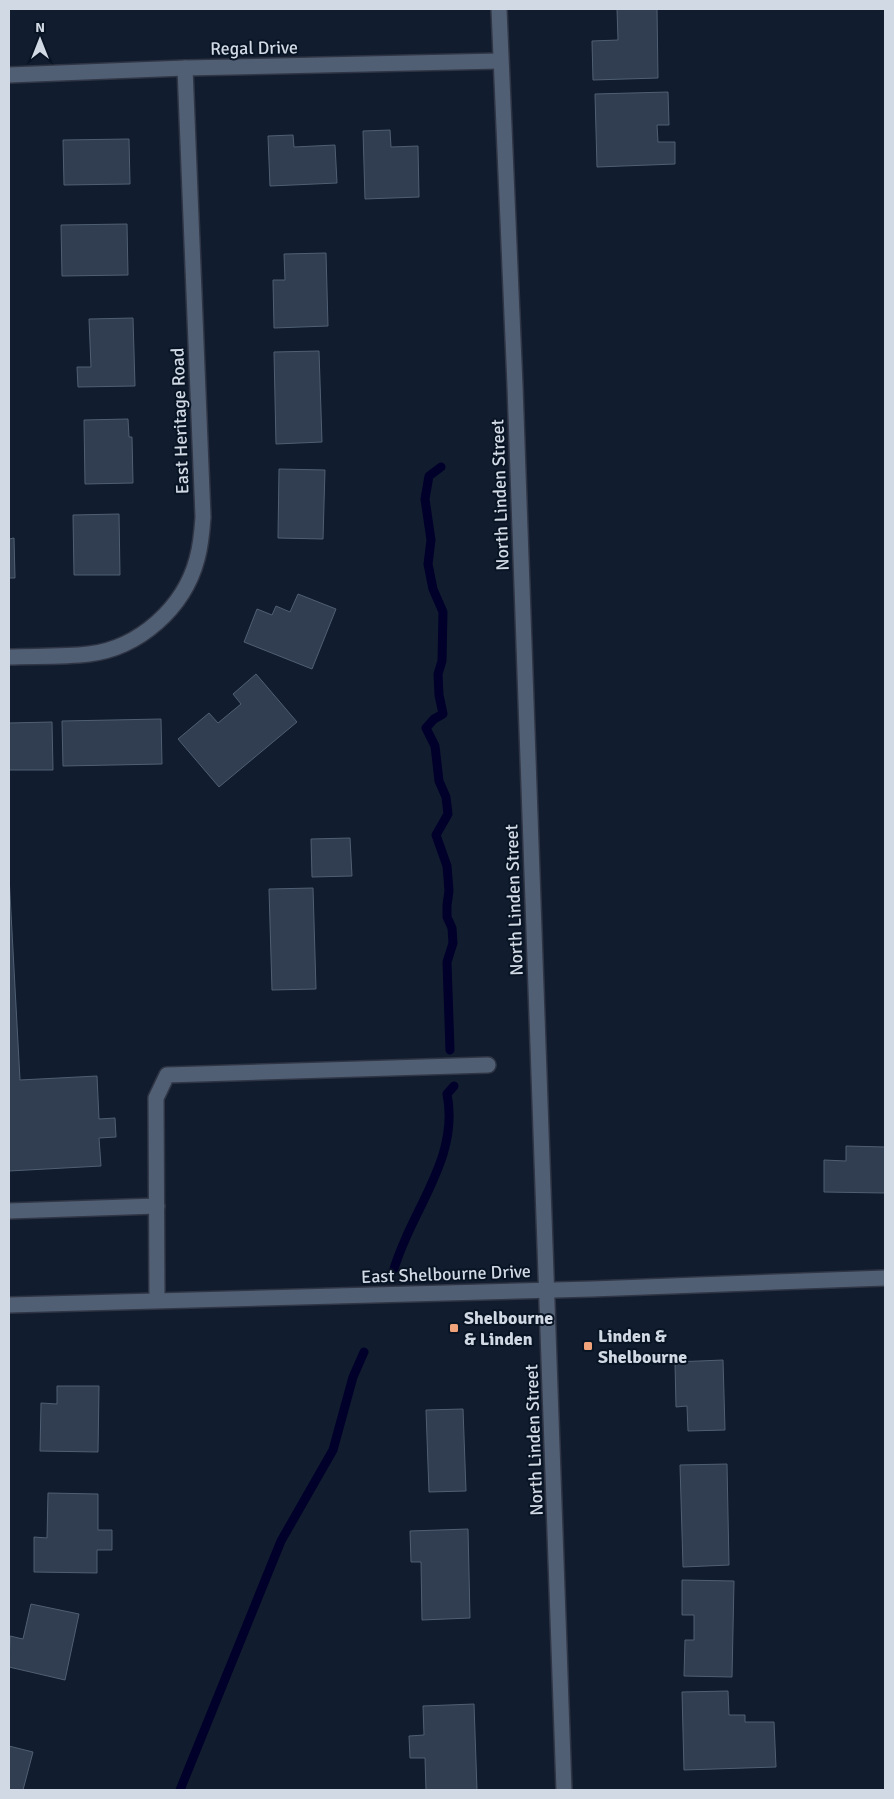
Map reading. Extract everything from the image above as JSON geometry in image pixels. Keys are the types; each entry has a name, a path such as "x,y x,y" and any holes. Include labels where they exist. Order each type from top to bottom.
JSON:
{"street":[{"name":"North Linden Street","path":"499,9 515,386 564,1790"},
{"name":"Regal Drive","path":"9,75 185,68 500,61"},
{"name":"East Heritage Road","path":"9,657 89,654 109,650 129,642 147,631 163,617 189,580 197,561 202,540 203,518 185,68"},
{"path":"157,1300 156,1098 167,1076 488,1064"},
{"path":"9,1211 157,1206"},
{"name":"East Shelbourne Drive","path":"9,1305 547,1290 885,1278"}],"building":[{"path":"617,9 657,9 658,78 593,80 592,41 618,40"},
{"path":"668,92 669,125 657,125 658,142 675,142 675,164 597,167 595,94"},
{"path":"390,130 391,147 418,146 419,197 365,199 363,131"},
{"path":"293,135 294,147 335,145 337,183 270,186 268,136"},
{"path":"129,139 130,184 64,185 63,140"},
{"path":"127,224 128,275 62,276 61,225"},
{"path":"326,253 328,326 274,328 273,280 285,280 284,254"},
{"path":"133,318 135,386 78,387 77,367 91,367 89,319"},
{"path":"319,351 322,442 276,444 274,352"},
{"path":"128,419 129,437 132,437 133,483 85,484 84,420"},
{"path":"279,469 325,470 323,539 278,538"},
{"path":"119,514 120,575 74,575 73,515"},
{"path":"14,538 15,578 9,578 9,539"},
{"path":"298,594 336,609 312,669 244,642 257,609 272,615 276,606 290,612"},
{"path":"256,674 297,722 219,787 178,739 209,713 218,723 241,704 233,694"},
{"path":"161,719 162,764 63,766 62,721"},
{"path":"52,722 53,770 9,770 9,723"},
{"path":"350,838 352,876 312,877 311,839"},
{"path":"9,876 20,1080 97,1076 99,1119 115,1118 116,1137 99,1138 101,1166 9,1171"},
{"path":"313,888 316,989 272,990 269,889"},
{"path":"846,1146 885,1147 885,1193 824,1192 824,1160 846,1161"},
{"path":"723,1360 725,1430 688,1431 687,1406 676,1407 675,1362"},
{"path":"57,1386 99,1386 98,1452 40,1451 41,1403 57,1404"},
{"path":"463,1409 466,1491 429,1492 426,1410"},
{"path":"727,1464 729,1565 683,1567 680,1465"},
{"path":"48,1493 98,1494 98,1530 112,1530 112,1550 97,1550 97,1573 34,1572 34,1537 47,1538"},
{"path":"468,1529 470,1618 422,1620 421,1562 411,1562 410,1531"},
{"path":"682,1580 734,1581 732,1677 684,1676 685,1640 694,1640 694,1615 682,1615"},
{"path":"31,1604 79,1614 65,1680 9,1667 10,1636 23,1639"},
{"path":"728,1691 729,1715 745,1715 745,1722 774,1722 776,1767 684,1770 682,1692"},
{"path":"474,1704 477,1790 426,1790 425,1758 410,1758 409,1736 424,1735 423,1706"},
{"path":"9,1746 33,1752 23,1790 9,1790"}],"waterway":[{"path":"441,467 429,476 425,499 431,540 428,564 433,589 443,612 442,661 438,674 439,695 443,714 434,719 426,728 435,746 439,781 446,797 448,814 436,835 447,866 449,891 447,917 452,928 453,943 447,962 450,1050"},
{"path":"394,1269 405,1240 438,1170 444,1152 449,1114 447,1094 454,1086"},
{"path":"180,1790 281,1541 333,1450 353,1377 364,1352"}],"place":[{"name":"Shelbourne & Linden","path":"454,1328"},
{"name":"Linden & Shelbourne","path":"588,1346"}]}
